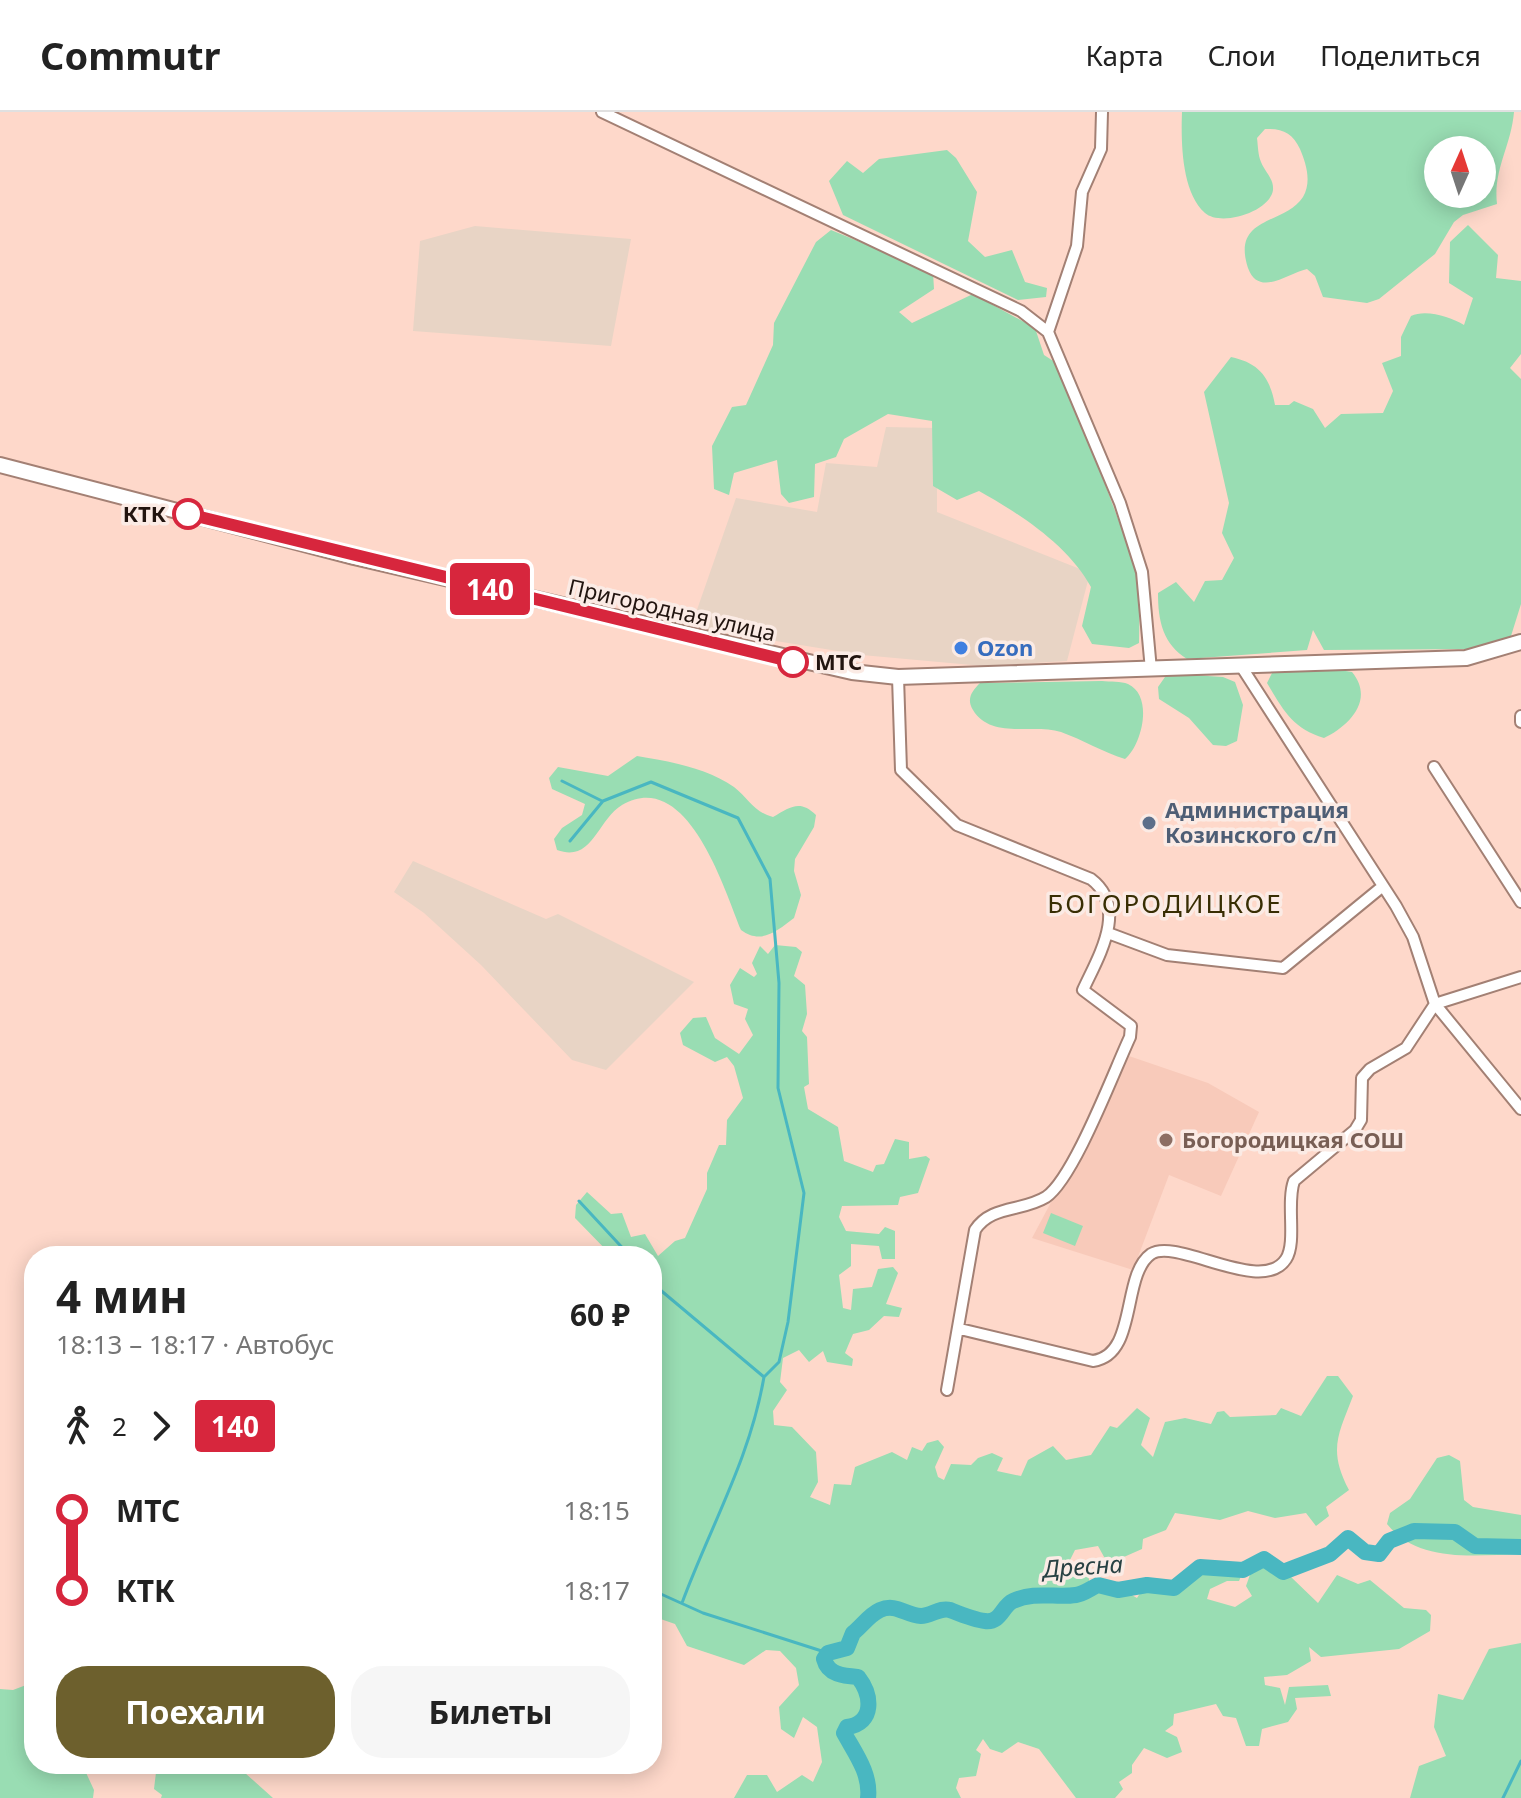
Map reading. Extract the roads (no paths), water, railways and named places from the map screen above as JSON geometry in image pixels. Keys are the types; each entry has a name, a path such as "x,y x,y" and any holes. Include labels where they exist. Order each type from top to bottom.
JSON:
{"street":[{"path":"602,112 1021,311 1048,332 1120,503 1142,572 1151,670"},
{"path":"1048,332 1077,246 1082,192 1101,149 1102,112"},
{"name":"Пригородная улица","path":"0,465 158,507 813,666 898,677 1466,658 1521,642"},
{"path":"1241,666 1413,937 1435,1004 1521,1109"},
{"path":"898,677 901,770 957,825 1098,884 1108,901 1108,933 1083,990 1131,1026 1130,1037 1070,1166 1047,1196 984,1216 975,1230 947,1390"},
{"path":"1434,767 1521,902"},
{"path":"1108,933 1167,955 1283,968 1383,886"},
{"path":"960,1329 1093,1361 1103,1359 1111,1354 1118,1340 1143,1263 1156,1252 1169,1251 1213,1265 1243,1269 1271,1269 1281,1264 1290,1248 1290,1192 1294,1181 1355,1130 1361,1120 1362,1078 1370,1069 1406,1048 1435,1004 1521,977"}],"waterway":[{"path":"562,781 602,801"},
{"path":"570,841 603,801 651,782 738,818 770,879 779,983 778,1088 804,1193 788,1322 779,1362 764,1377"},
{"path":"579,1201 621,1246"},
{"path":"662,1291 764,1377 758,1407 739,1465 682,1603"},
{"name":"Дресна","path":"868,1798 865,1772 844,1733 847,1727 862,1720 866,1714 866,1692 858,1677 833,1671 824,1659 828,1653 847,1648 853,1633 880,1610 891,1608 921,1616 946,1609 990,1621 1013,1601 1029,1596 1076,1595 1098,1585 1118,1590 1147,1585 1174,1588 1200,1567 1243,1570 1264,1559 1283,1572 1330,1554 1348,1538 1365,1552 1379,1554 1389,1541 1414,1531 1455,1532 1475,1546 1521,1547"},
{"path":"662,1595 703,1613 828,1653"},
{"path":"1503,1798 1521,1761"}],"place":[{"name":"КТК","path":"188,514"},
{"name":"Ozon","path":"961,648"},
{"name":"МТС","path":"793,662"},
{"name":"Администрация Козинского с/п","path":"1149,823"},
{"name":"Богородицкая СОШ","path":"1166,1140"}],"district":[{"name":"БОГОРОДИЦКОЕ","path":"1165,904"}]}
